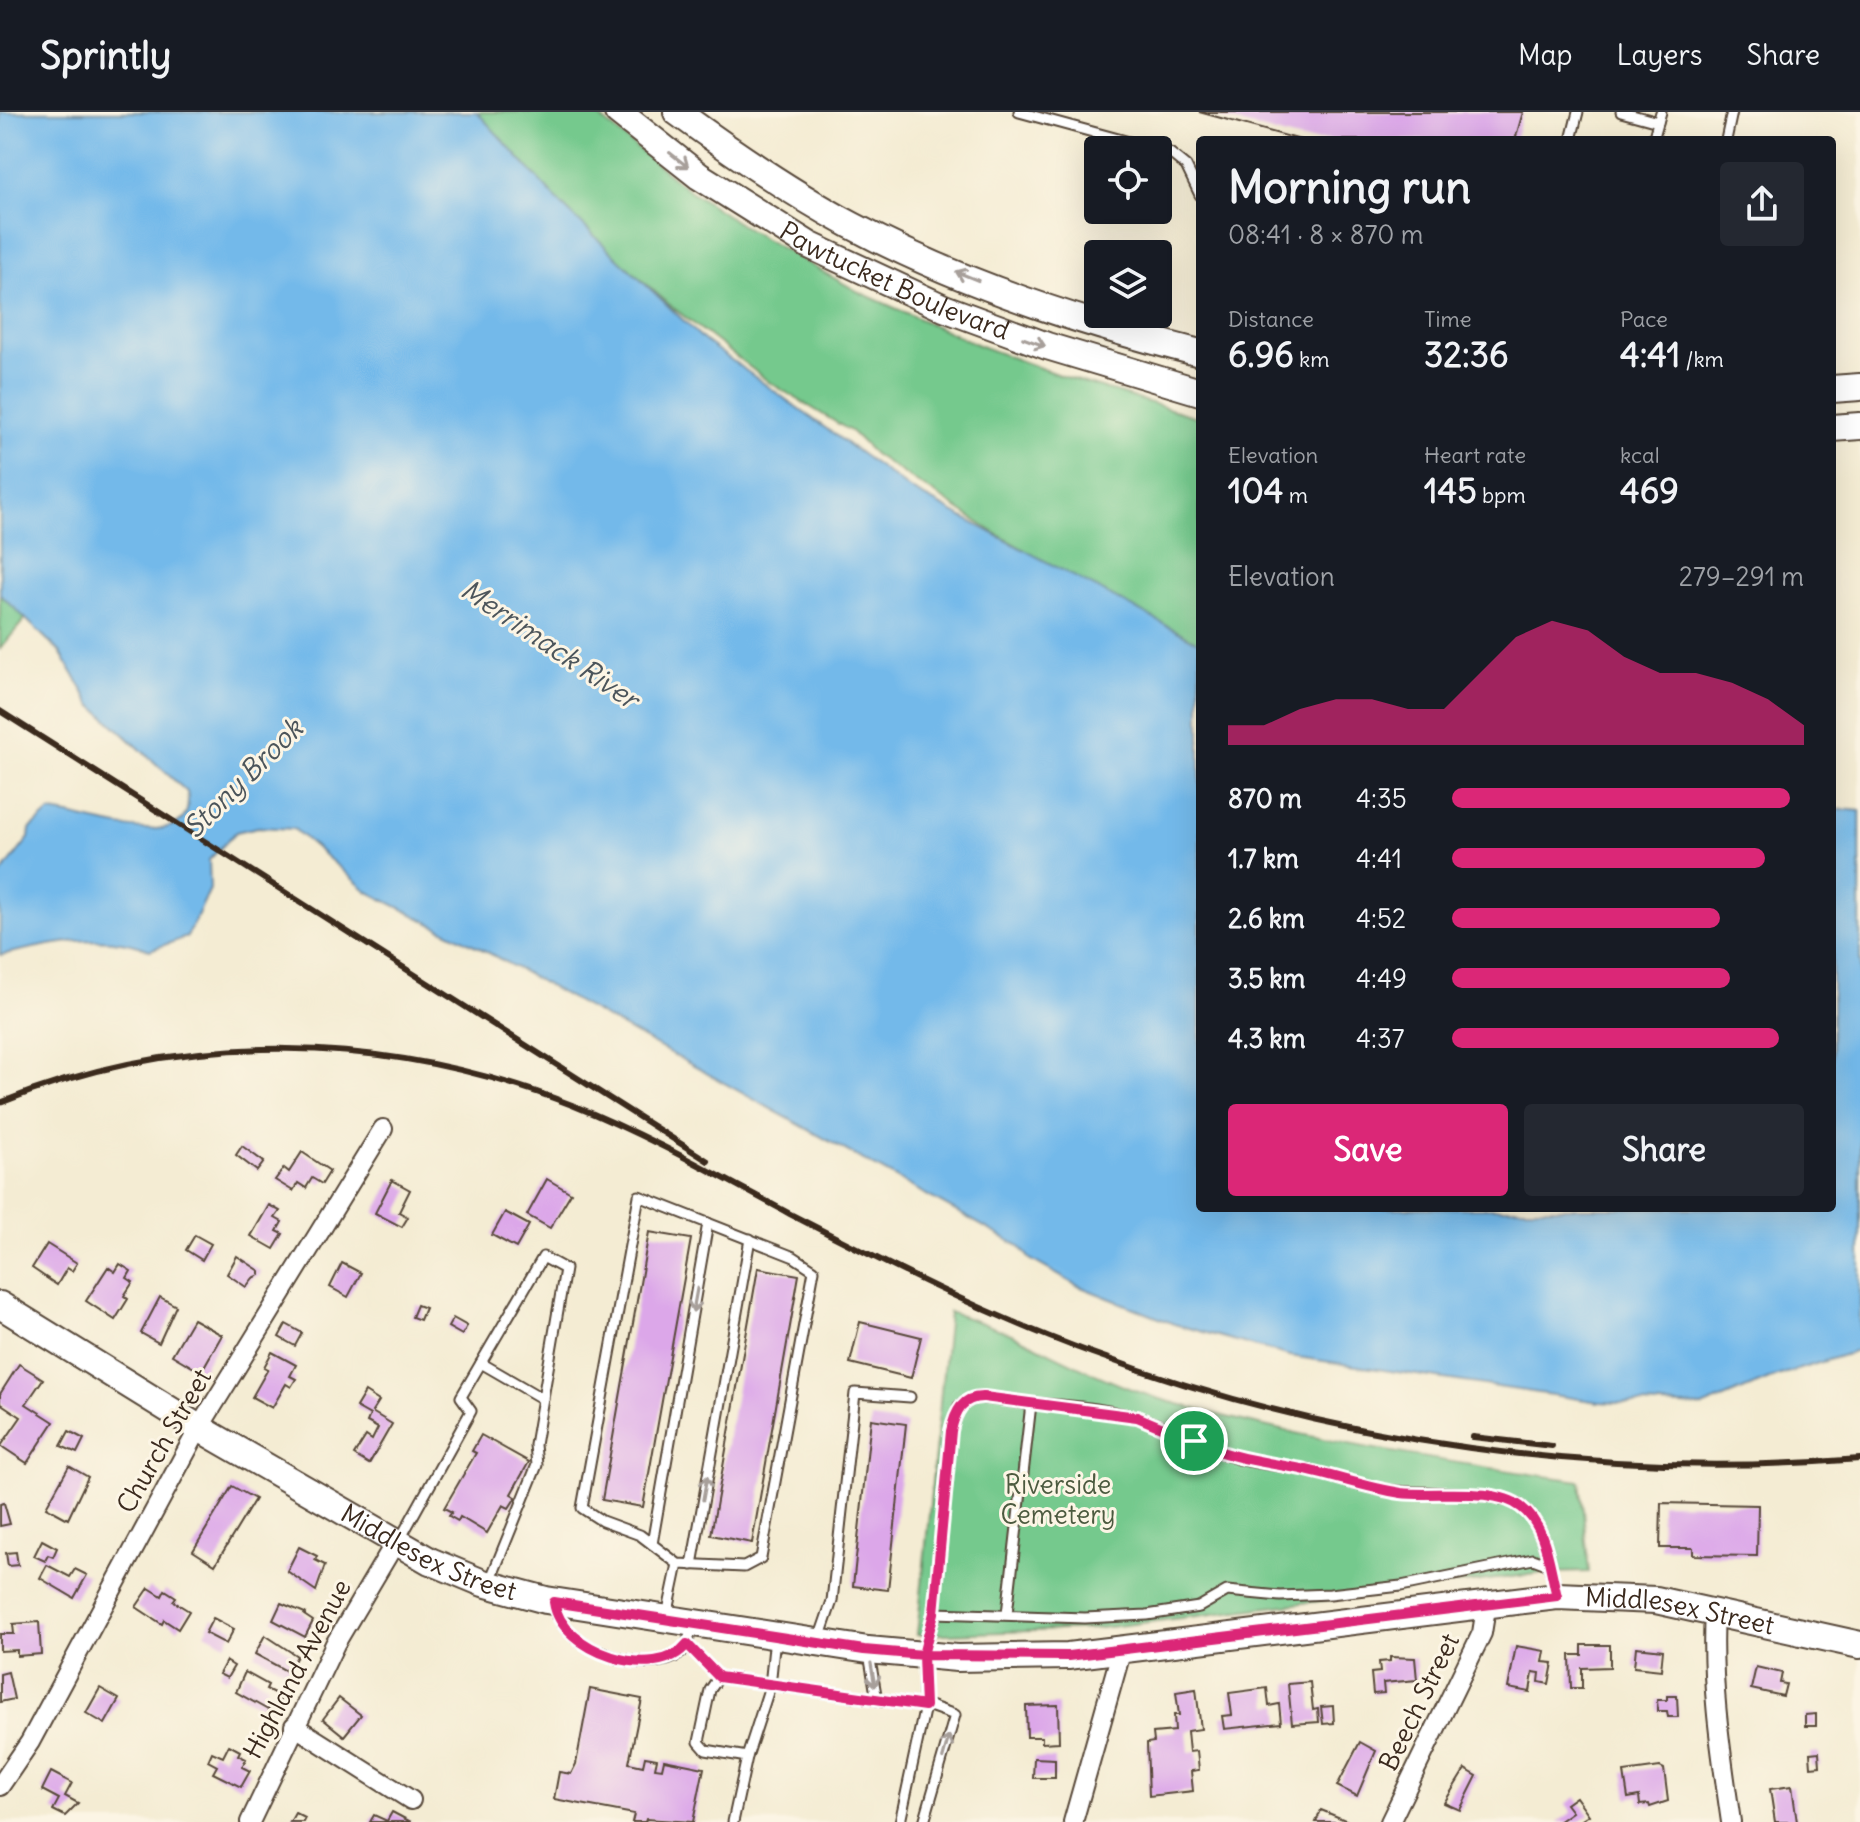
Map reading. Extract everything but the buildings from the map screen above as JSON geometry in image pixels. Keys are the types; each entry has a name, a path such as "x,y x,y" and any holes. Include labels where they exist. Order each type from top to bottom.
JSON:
{"main road":[{"name":"Pawtucket Boulevard","path":"618,112 699,176 809,245 958,313 1047,346 1196,391"},
{"name":"Pawtucket Boulevard","path":"677,112 757,170 852,226 966,276 1068,315 1196,352"},
{"path":"1836,389 1860,387"},
{"path":"1836,428 1860,426"},
{"name":"Middlesex Street","path":"0,1305 199,1428 396,1543 488,1585 682,1629 775,1636 923,1655 1017,1658 1122,1649 1487,1602 1557,1596 1656,1600 1860,1645"}],"street":[{"name":"Church Street","path":"0,1786 30,1742 199,1428 383,1129"},
{"name":"Highland Avenue","path":"250,1822 335,1644 396,1543"},
{"name":"Beech Street","path":"1390,1822 1482,1633 1487,1602"},
{"path":"1714,1612 1712,1655 1717,1728 1731,1822"},
{"path":"1073,1822 1122,1649"},
{"path":"294,1726 411,1800"}],"lane":[{"path":"1019,112 1170,153 1186,166 1196,187"},
{"path":"1572,136 1578,112"},
{"path":"1621,112 1659,117"},
{"path":"1727,136 1732,112"},
{"path":"639,1196 750,1239 794,1257 814,1270 761,1558 744,1567 678,1564 652,1544 582,1508 639,1196"},
{"path":"652,1544 708,1223"},
{"path":"692,1565 750,1239"},
{"path":"396,1543 471,1411 461,1397 543,1257 565,1269 535,1445 537,1465 488,1585"},
{"path":"481,1363 543,1399"},
{"path":"818,1643 832,1601 855,1393 910,1397"},
{"path":"900,1822 925,1706 923,1655 934,1613 951,1431 956,1411 965,1402 977,1397 1054,1404 1137,1417 1232,1458 1308,1471 1355,1485 1404,1493 1463,1494 1506,1500 1521,1506 1542,1535 1557,1596"},
{"path":"1007,1614 1031,1404"},
{"path":"934,1613 1085,1618 1147,1615 1199,1607 1227,1591 1280,1596 1330,1594 1401,1586 1522,1560 1533,1559 1549,1565"},
{"path":"554,1602 562,1628 591,1649 616,1658 673,1657 682,1629 678,1564"},
{"path":"682,1629 719,1677 925,1706 955,1715 924,1822"},
{"path":"733,1822 747,1757 770,1686 775,1636"},
{"path":"868,1650 877,1700"},
{"path":"719,1677 710,1690 700,1748 747,1757"}],"green space":[{"path":"452,112 593,112 686,188 749,230 859,292 978,345 1059,375 1196,417 1196,649 990,530 874,454 852,432 769,382 672,307"},
{"path":"0,586 25,619 0,649"},
{"name":"Riverside Cemetery","path":"949,1312 1010,1333 1121,1385 1209,1413 1367,1447 1580,1481 1589,1572 1544,1573 1092,1629 917,1635"}],"water":[{"path":"0,112 477,112 563,206 705,341 911,490 1196,641 1196,1212 1836,1212 1836,808 1860,811 1860,1350 1774,1377 1702,1407 1599,1402 1290,1356 1174,1324 1076,1285 1030,1259 1019,1246 480,948 368,892 294,829 258,827 236,832 209,860 210,889 187,937 150,950 132,944 95,940 0,955 0,875 29,838 30,829 50,812 135,828 157,829 175,824 186,813 187,792 91,704 60,652 0,594"}],"railway":[{"path":"0,711 708,1161"},
{"path":"0,1103 70,1079 141,1062 213,1052 286,1049 359,1053 431,1064 502,1081 572,1105 628,1129 901,1270 1053,1338 1185,1385 1279,1411 1374,1432 1470,1448 1567,1459 1665,1464 1762,1464 1860,1459"},
{"path":"1473,1437 1552,1446"}],"route":[{"path":"1194,1441 1137,1417 1054,1404 977,1397 959,1406 951,1431 934,1613 923,1655 864,1650 554,1602 556,1615 562,1628 578,1642 616,1658 656,1660 673,1657 687,1644 719,1677 925,1706 923,1655 957,1658 1068,1656 1487,1602 1557,1596 1542,1535 1521,1506 1485,1496 1380,1490 1308,1471 1232,1458 1194,1441"}],"water label":[{"name":"Merrimack River","path":"550,644"},
{"name":"Stony Brook","path":"243,778"}]}
